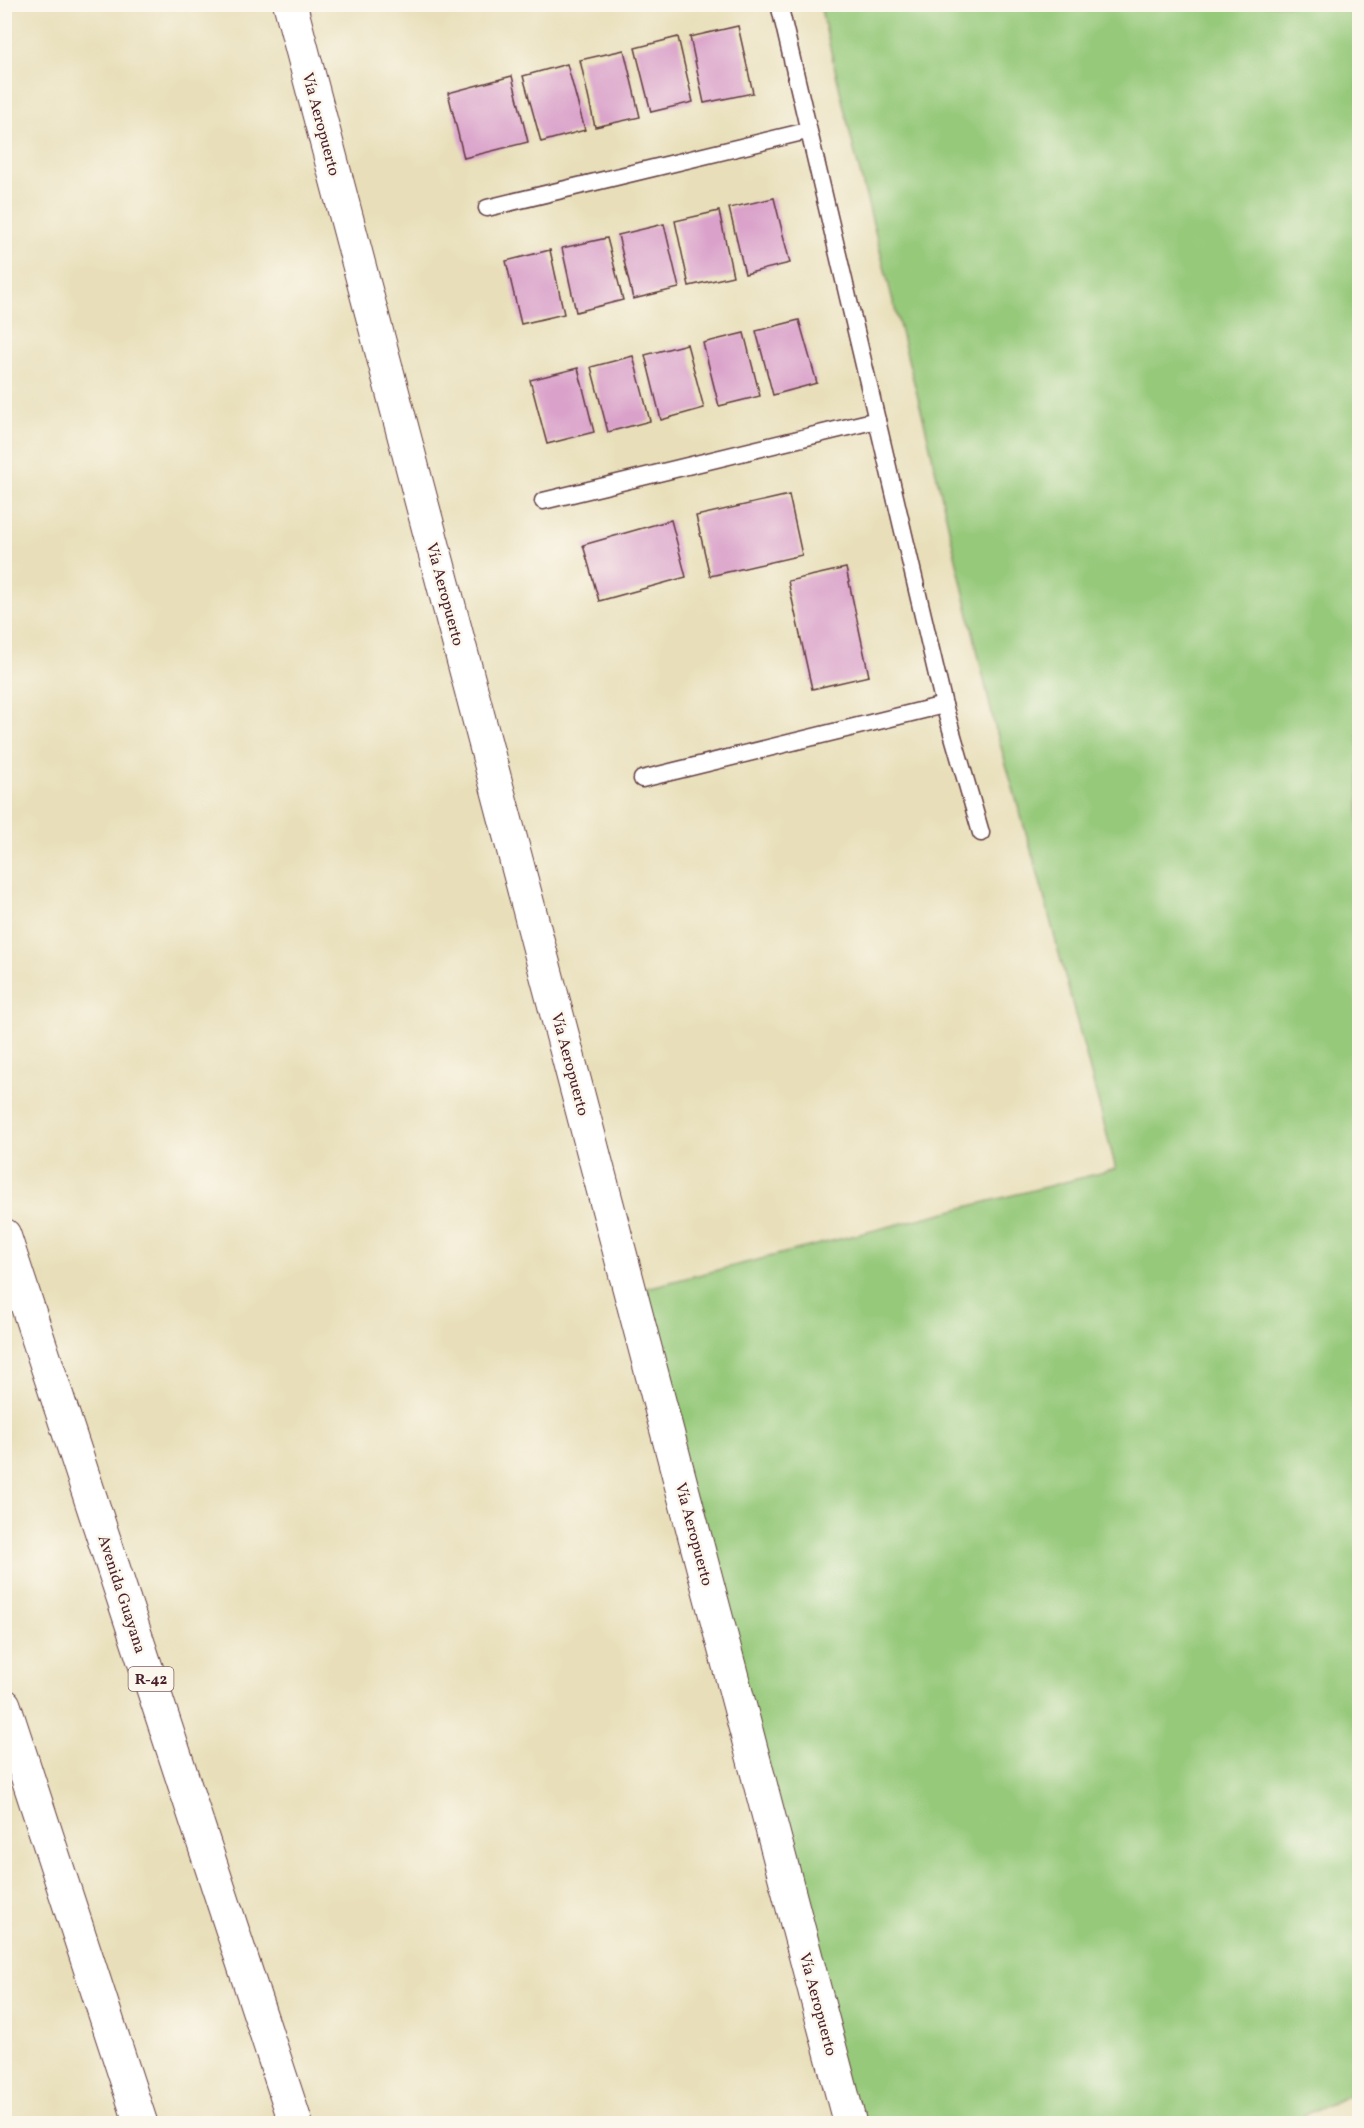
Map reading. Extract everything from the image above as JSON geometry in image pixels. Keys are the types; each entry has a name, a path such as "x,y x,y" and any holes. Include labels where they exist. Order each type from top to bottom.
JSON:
{"street":[{"name":"Vía Aeropuerto","path":"290,4 850,2124"},
{"name":"Avenida Guayana","path":"4,1235 296,2124"},
{"path":"4,1705 141,2124"}],"lane":[{"path":"779,4 807,131 944,705 981,833"},
{"path":"487,208 807,131"},
{"path":"543,501 877,420"},
{"path":"642,779 944,705"}],"green space":[{"path":"820,5 1359,5 1359,2091 1287,2123 850,2123 631,1292 1116,1169 1038,874 994,723 925,425 853,146"}],"building":[{"path":"738,26 753,93 704,103 690,37"},
{"path":"678,37 693,102 651,112 635,48"},
{"path":"624,50 640,117 595,127 580,60"},
{"path":"567,64 585,130 541,142 523,76"},
{"path":"512,76 528,142 464,158 448,93"},
{"path":"774,198 790,263 745,274 729,208"},
{"path":"719,211 733,276 689,286 675,221"},
{"path":"664,224 679,288 633,299 618,235"},
{"path":"607,238 623,300 576,312 562,248"},
{"path":"550,250 564,314 521,324 506,261"},
{"path":"799,320 817,383 773,395 756,331"},
{"path":"744,333 760,396 719,406 703,343"},
{"path":"687,344 704,408 661,420 645,355"},
{"path":"633,356 650,421 608,432 591,367"},
{"path":"578,368 594,432 547,444 530,380"},
{"path":"789,495 802,555 710,576 696,516"},
{"path":"671,520 686,577 599,601 583,545"},
{"path":"846,568 869,676 812,689 788,581"}]}
